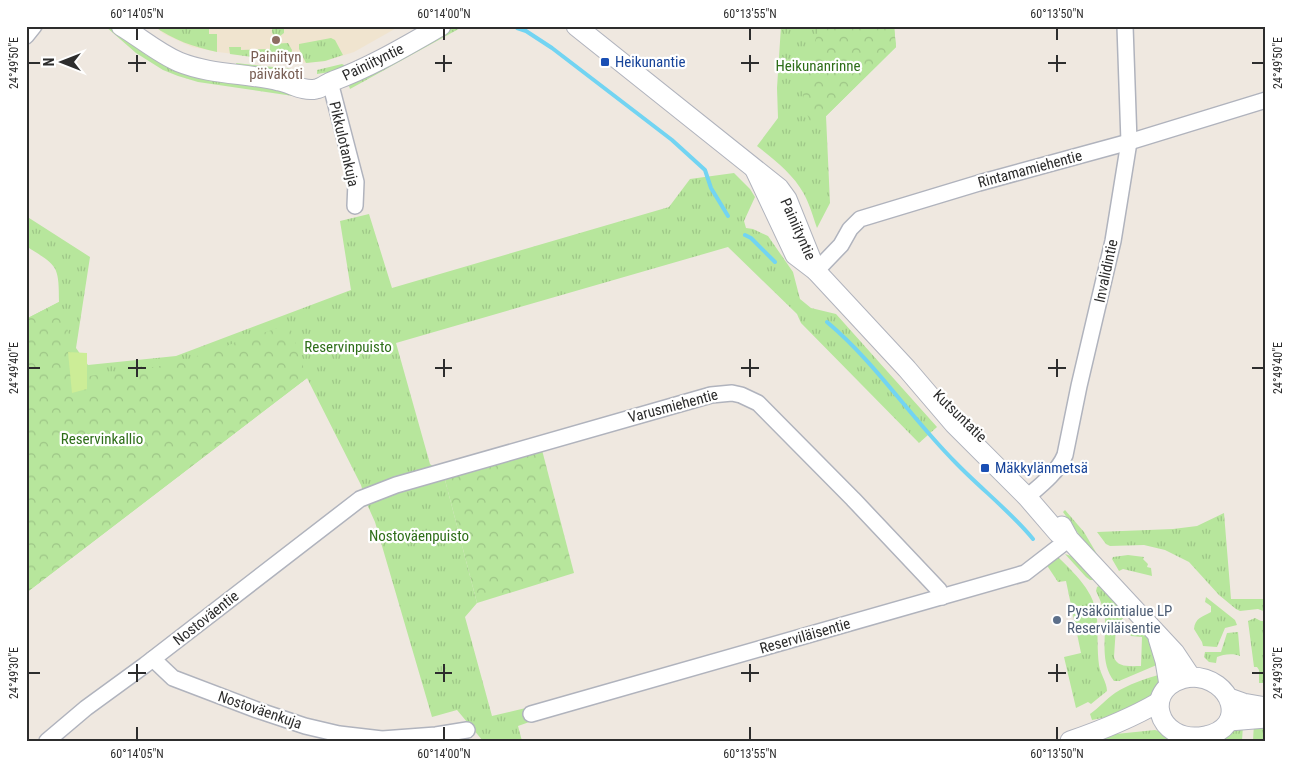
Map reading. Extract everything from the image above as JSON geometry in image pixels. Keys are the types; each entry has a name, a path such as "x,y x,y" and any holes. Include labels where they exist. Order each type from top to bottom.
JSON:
{"street":[{"path":"26,36 34,26"},
{"name":"Painiityntie","path":"127,29 162,54 186,64 199,68 281,81 311,90 359,71 441,26"},
{"name":"Painiityntie","path":"576,26 755,170 795,255 816,271"},
{"name":"Invalidintie","path":"1030,494 1046,480 1061,463 1065,455 1112,241 1130,142 1125,26"},
{"name":"Pikkulotankuja","path":"330,82 356,182 355,206"},
{"name":"Rintamamiehentie","path":"816,271 841,246 850,229 860,219 978,183 1130,142 1266,100"},
{"name":"Kutsuntatie","path":"816,271 907,368 953,406 1030,494 1064,528 1068,537 1175,653 1191,676"},
{"name":"Varusmiehentie","path":"360,499 396,485 664,407 711,394 732,393 742,395 758,403 896,543 939,590 942,597"},
{"name":"Nostoväentie","path":"50,739 86,708 153,659 360,499"},
{"name":"Reserviläisentie","path":"531,714 1025,574 1068,537"},
{"name":"Kutsuntatie","path":"1156,634 1165,661 1169,685"},
{"name":"Nostoväenkuja","path":"153,659 173,678 257,710 305,726 339,734 382,739 436,735 467,730"},
{"path":"1223,731 1231,710 1229,698 1215,682 1199,676 1191,676 1169,685 1161,695 1159,714 1166,726 1177,734 1194,739 1206,736 1223,731 1266,718"},
{"path":"1229,698 1243,703 1266,707"},
{"path":"1070,741 1134,717 1159,702"},
{"path":"1106,729 1166,726"}],"shaded area":[{"name":"Painiityn päiväkoti","path":"154,26 400,26 354,52 325,61 306,63 192,47 164,34"}],"green space":[{"path":"105,26 111,26 146,55 178,70 270,86 300,97 198,82 178,76 163,70 136,53"},
{"path":"154,26 209,26 209,34 217,34 217,52 184,42"},
{"path":"272,26 284,26 284,33 280,36 275,36 272,33"},
{"path":"453,26 464,26 350,89 349,86 360,78"},
{"name":"Heikunanrinne","path":"781,26 894,26 896,47 826,116 830,203 817,228 808,202 795,180 784,168 757,146 778,118 777,88"},
{"path":"819,26 894,26 896,47 826,116 812,127 805,109 802,91"},
{"path":"331,38 335,40 343,55 325,61 306,63 299,49 299,44"},
{"path":"288,43 292,50 290,62 230,54 229,47 241,47 241,50 270,49 270,44"},
{"path":"236,63 301,70 300,73 274,72 237,66"},
{"path":"342,64 344,67 317,74 317,70"},
{"path":"734,173 750,189 755,197 744,221 746,228 768,236 793,272 800,299 811,308 836,314 937,427 919,443 801,323 797,314 728,247 396,343 430,464 444,476 477,603 465,617 492,716 530,707 535,720 518,726 522,741 483,741 457,710 432,717 375,522 361,485 307,378 26,593 26,319 59,302 57,273 54,267 50,262 26,246 26,216 90,257 76,348 88,365 176,356 351,290 340,221 369,214 392,288 669,207 690,179"},
{"name":"Reservinkallio","path":"59,302 82,377 174,364 289,324 307,378 26,593 26,319"},
{"path":"68,352 87,353 87,389 72,393"},
{"path":"542,450 574,573 477,603 444,476"},
{"path":"1065,510 1084,532 1101,561 1087,546 1063,512"},
{"path":"1224,513 1231,599 1266,599 1266,612 1258,609 1240,611 1236,609 1219,595 1189,562 1165,550 1144,545 1110,546 1106,544 1097,532 1173,529 1197,526"},
{"path":"1065,554 1074,557 1094,580 1086,577"},
{"path":"1056,555 1083,584 1093,600 1097,619 1099,665 1107,688 1107,691 1091,704 1088,702 1076,708 1064,657 1081,653 1066,581 1058,582 1046,564"},
{"path":"1128,555 1144,557 1143,559 1148,564 1147,567 1151,568 1152,576 1123,569 1119,571 1112,559 1113,557"},
{"path":"1101,585 1125,611 1126,615 1116,626 1114,657 1116,661 1125,666 1141,666 1142,637 1131,636 1129,633 1133,625 1138,625 1148,634 1159,664 1119,681 1114,681 1105,658 1104,614 1096,591 1097,587"},
{"path":"1206,597 1235,620 1237,625 1225,628 1217,647 1203,646 1194,629 1197,620 1211,612 1211,606 1205,602"},
{"path":"1255,618 1266,621 1266,683 1259,683 1259,670 1257,667 1254,667 1248,621"},
{"path":"1238,632 1240,656 1232,654 1219,656 1216,663 1209,662 1204,657 1205,652 1221,652 1227,633"},
{"path":"1161,674 1160,683 1152,699 1122,714 1092,720 1090,714 1115,693 1131,684"},
{"path":"1254,723 1266,723 1266,741 1253,741"},
{"path":"1243,725 1242,741 1221,741 1227,733"},
{"path":"1155,730 1168,734 1180,741 1093,741 1116,734"}],"waterway":[{"path":"517,28 526,31 552,48 672,140 705,170 711,188 728,216"},
{"path":"745,235 751,238 775,262"},
{"path":"827,322 877,372 939,445 1033,539"}],"place":[{"name":"Painiityn päiväkoti","path":"276,40"},
{"name":"Heikunantie","path":"605,62"},
{"name":"Mäkkylänmetsä","path":"985,468"},
{"name":"Pysäköintialue LP Reserviläisentie","path":"1057,620"}],"park label":[{"name":"Reservinpuisto","path":"348,347"},
{"name":"Nostoväenpuisto","path":"419,536"}]}
